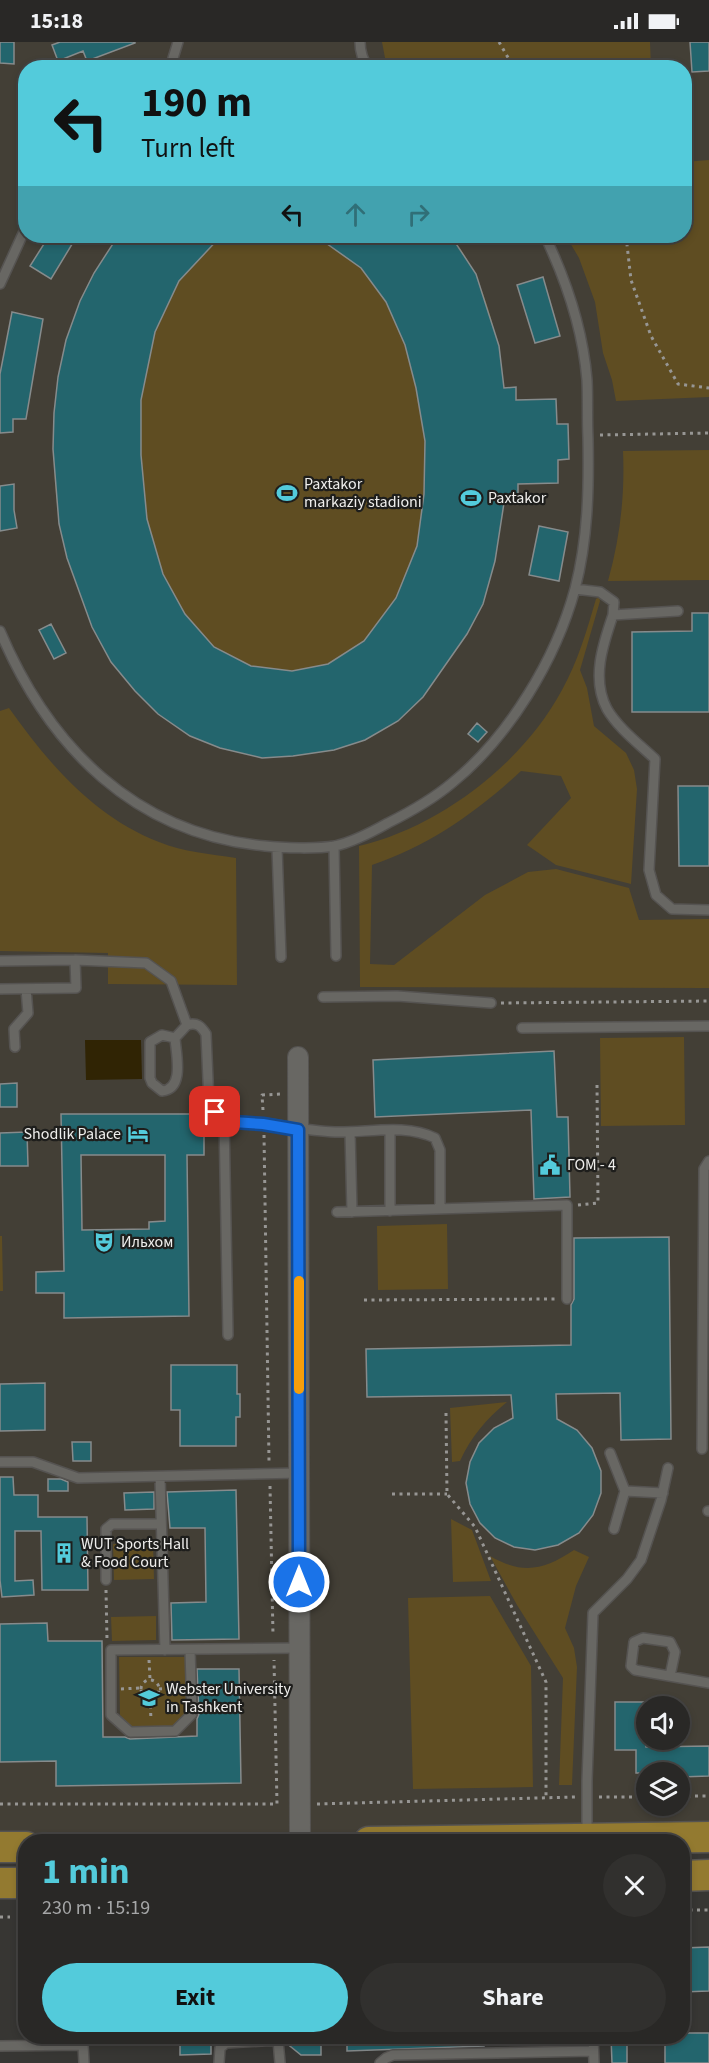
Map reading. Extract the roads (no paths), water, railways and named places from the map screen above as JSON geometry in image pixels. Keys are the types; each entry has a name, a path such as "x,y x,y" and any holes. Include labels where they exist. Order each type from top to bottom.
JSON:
{"main road":[{"path":"690,1837 709,1837"},
{"path":"0,1847 18,1847"},
{"path":"690,1876 709,1875"}],"street":[{"path":"298,1057 300,1834"}],"lane":[{"path":"173,60 178,42"},
{"path":"360,42 360,50 365,60"},
{"path":"0,284 18,243"},
{"path":"0,631 12,660 48,721 93,770 147,811 177,826 209,837 277,848 334,846 375,830 416,808 453,783 485,752 514,714 539,674 559,633 575,590 584,544 589,498 587,380 579,334 567,289 548,243"},
{"path":"575,590 600,592 614,602 613,615 603,644 599,684 607,709 623,729 655,759 649,870 656,895 672,909 709,910"},
{"path":"613,615 678,611"},
{"path":"334,846 336,956"},
{"path":"277,848 281,957"},
{"path":"0,989 76,988 75,960"},
{"path":"0,961 75,960 146,963 171,981 187,1025"},
{"path":"15,1047 14,1029 28,1013 26,989"},
{"path":"323,997 397,996 491,1003"},
{"path":"175,1038 157,1036 149,1046 150,1078 155,1087 162,1091 169,1090 176,1082 175,1038 187,1025 196,1024 206,1034 209,1103 215,1112 233,1122 298,1130 423,1132 435,1138 440,1150 440,1209"},
{"path":"522,1028 709,1026"},
{"path":"224,1118 228,1335"},
{"path":"390,1130 390,1211"},
{"path":"350,1132 352,1212"},
{"path":"702,1449 704,1169 709,1161"},
{"path":"337,1212 567,1205 567,1299"},
{"path":"610,1453 625,1491 614,1529"},
{"path":"0,1462 33,1462 78,1478 299,1473"},
{"path":"577,1834 587,1797 593,1613 627,1580 641,1560 663,1493 668,1468"},
{"path":"160,1477 165,1650"},
{"path":"625,1491 663,1493"},
{"path":"106,1580 106,1529 112,1524 161,1524"},
{"path":"670,1676 675,1652 670,1642 643,1638 634,1642 631,1666 633,1668 670,1676 709,1683"},
{"path":"190,1650 192,1714 175,1731 130,1732 111,1715 111,1650 300,1648"},
{"path":"16,1883 18,1912"},
{"path":"219,2063 220,2048 225,2044"},
{"path":"278,2044 280,2063"},
{"path":"593,2044 594,2063"},
{"path":"0,2046 83,2045 84,2063"},
{"path":"380,2063 393,2055 593,2051"},
{"path":"518,2052 518,2063"}],"place":[{"name":"Paxtakor markaziy stadioni","path":"287,493"},
{"name":"Paxtakor","path":"471,498"},
{"name":"Shodlik Palace","path":"138,1134"},
{"name":"ГОМ - 4","path":"550,1165"},
{"name":"Ильхом","path":"104,1242"},
{"name":"WUT Sports Hall & Food Court","path":"64,1553"},
{"name":"Webster University in Tashkent","path":"149,1698"}]}
